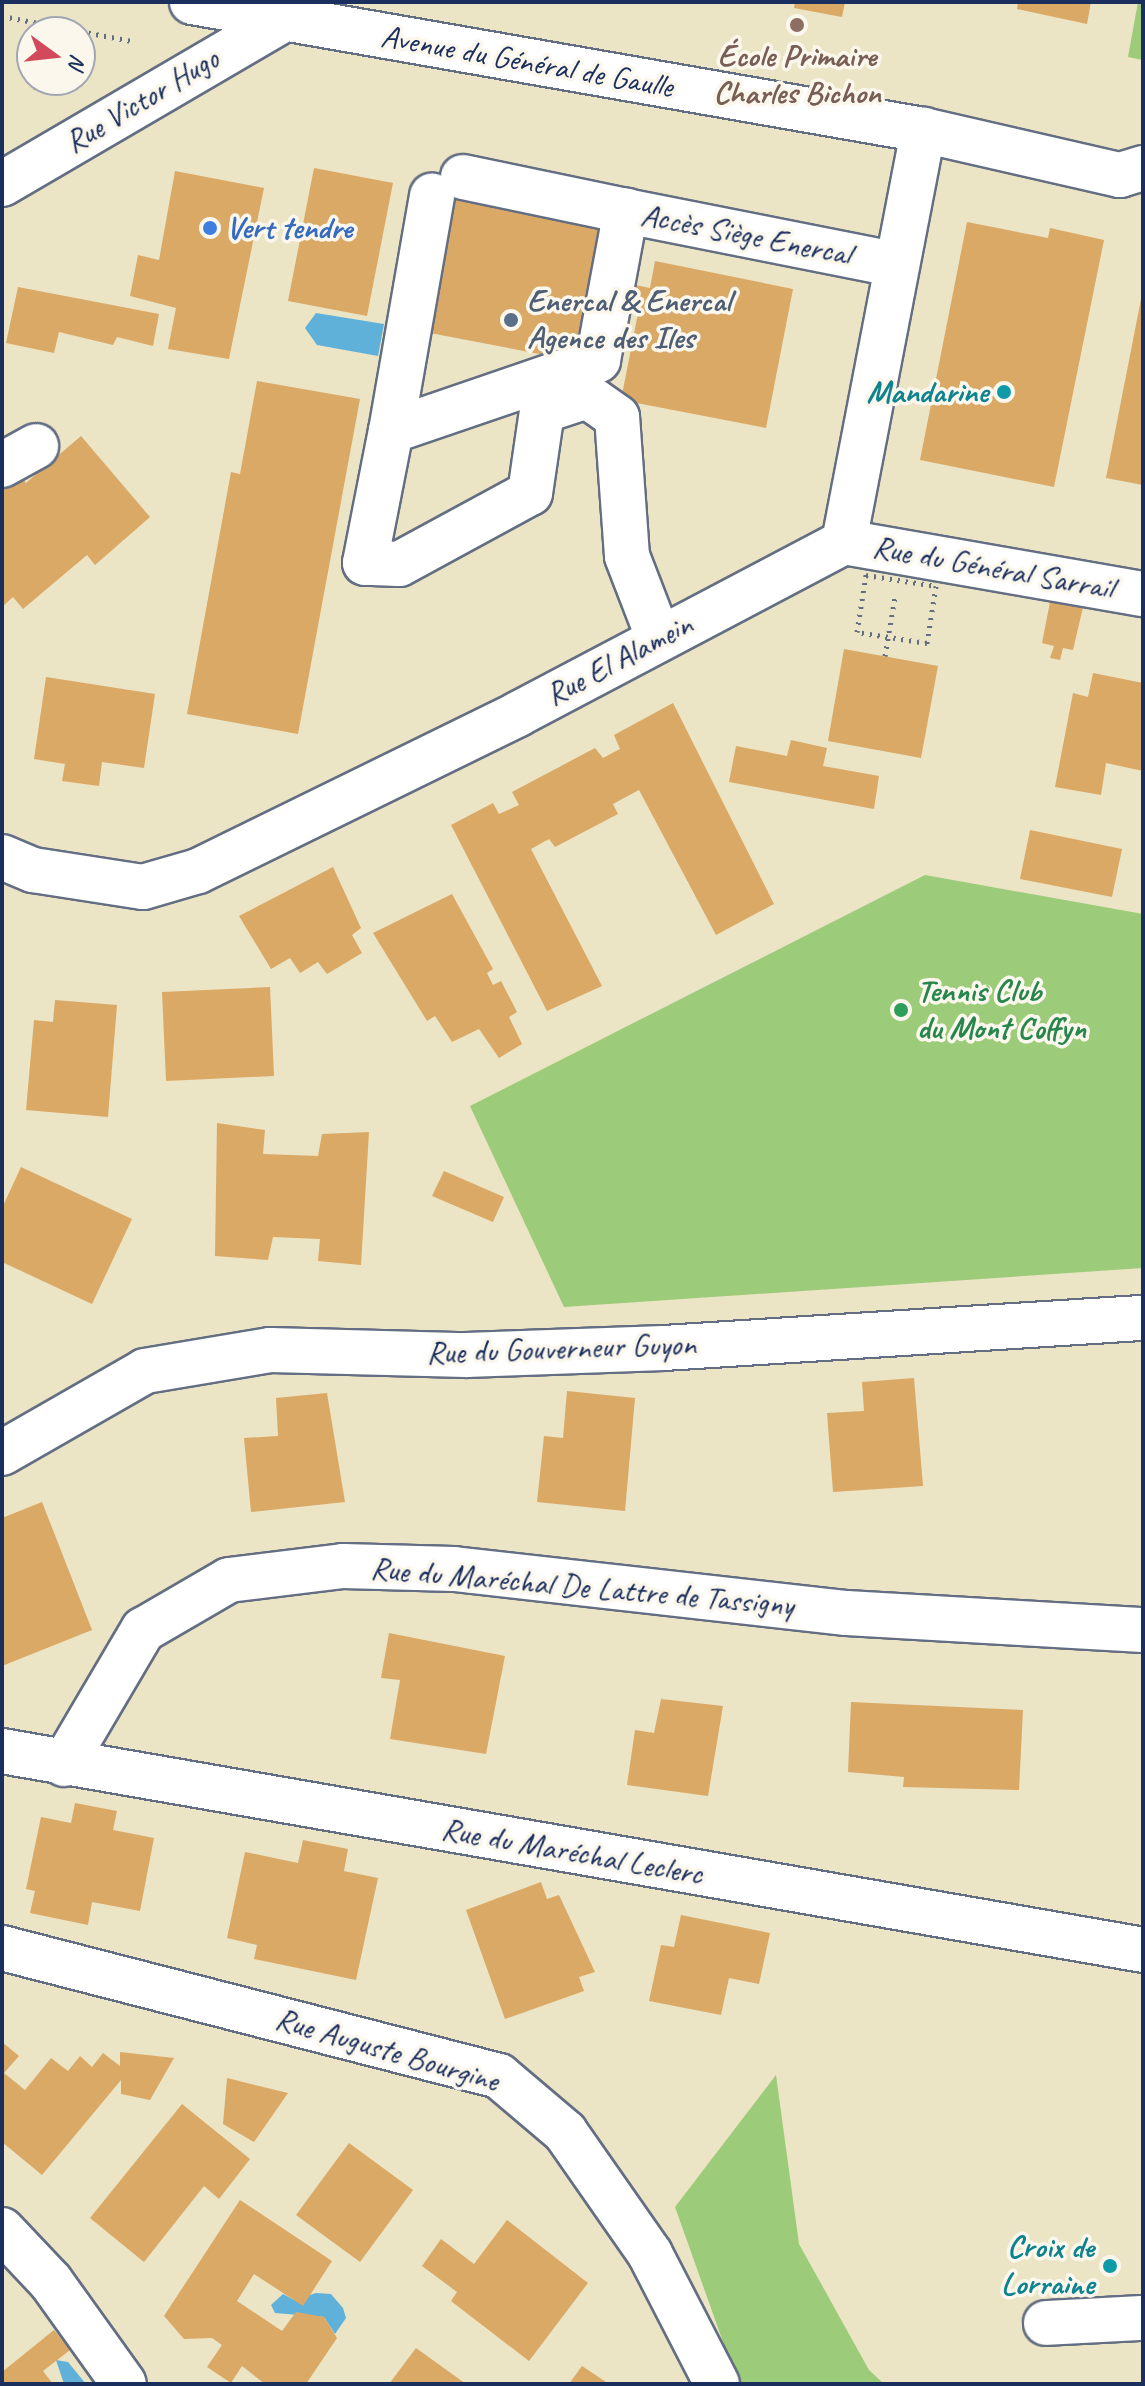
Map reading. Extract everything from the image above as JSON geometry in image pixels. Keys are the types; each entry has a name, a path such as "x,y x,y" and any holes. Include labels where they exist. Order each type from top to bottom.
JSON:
{"street":[{"name":"Avenue du Général de Gaulle","path":"192,2 285,11 923,130 1135,174"},
{"name":"Rue Victor Hugo","path":"2,184 285,11"},
{"path":"844,542 894,264 923,130"},
{"path":"626,211 447,186 391,431 365,563 399,564 530,493 542,411 587,396 617,417 627,556 659,639"},
{"name":"Accès Siège Enercal","path":"391,431 598,360 626,211 894,264"},
{"name":"Rue du Général Sarrail","path":"844,542 900,566 1143,594"},
{"name":"Rue El Alamein","path":"2,857 33,870 143,887 198,871 659,639 844,542"},
{"name":"Rue du Gouverneur Guyon","path":"2,1453 145,1371 270,1350 466,1355 649,1349 1143,1318"},
{"name":"Rue du Maréchal De Lattre de Tassigny","path":"64,1764 143,1630 229,1580 343,1566 454,1569 847,1613 1143,1630"},
{"name":"Rue du Maréchal Leclerc","path":"2,1751 1143,1950"},
{"name":"Rue Auguste Bourgine","path":"2,1948 499,2076 565,2132 650,2254 717,2384"},
{"path":"2,2230 51,2282 124,2384"},
{"path":"1046,2323 1143,2318"}],"path":[{"path":"2,16 132,41"},
{"path":"885,656 900,566"},
{"path":"900,566 936,586 927,643 889,636 857,632 866,575 900,566"}],"green space":[{"path":"1138,2 1143,2 1143,60 1128,57"},
{"name":"Tennis Club du Mont Coffyn","path":"925,875 1143,914 1143,1268 564,1307 470,1106"},
{"path":"776,2075 799,2244 869,2370 884,2384 738,2384 675,2207"}],"water":[{"path":"316,313 384,324 378,356 317,345 305,328"},
{"path":"316,2293 331,2294 343,2308 346,2318 335,2334 324,2317 275,2313 271,2305 283,2294 294,2300"},
{"path":"56,2360 68,2362 86,2384 64,2384"}],"building":[{"path":"795,2 845,2 842,17 794,8"},
{"path":"1018,2 1091,2 1087,24 1017,9"},
{"path":"314,168 393,183 367,316 288,301"},
{"path":"175,171 264,188 229,359 168,349 176,308 130,296 138,255 159,260"},
{"name":"Enercal & Enercal Agence des Iles","path":"457,191 603,219 591,276 650,288 655,261 793,289 766,428 621,400 639,308 593,299 581,362 430,333"},
{"name":"Mandarine","path":"967,222 1048,238 1050,228 1104,240 1054,487 920,460"},
{"path":"18,287 159,314 153,346 117,337 113,345 59,332 54,353 6,343"},
{"path":"1143,294 1143,485 1106,478"},
{"path":"257,381 360,399 298,734 187,714 231,472 240,474"},
{"path":"81,436 150,517 95,565 87,555 23,609 13,597 2,607 2,473 12,464 26,483"},
{"path":"1051,597 1084,603 1073,650 1063,648 1060,660 1050,658 1054,646 1042,643"},
{"path":"844,649 938,666 921,758 828,741"},
{"path":"1093,673 1143,683 1143,771 1106,763 1101,795 1055,787 1073,693 1088,697"},
{"path":"46,677 155,694 144,768 102,762 99,786 62,781 65,764 34,759"},
{"path":"673,703 774,904 716,935 639,790 613,804 618,814 555,847 549,839 531,849 602,986 547,1011 451,825 493,803 499,814 519,805 512,792 595,748 603,758 620,749 614,735"},
{"path":"791,740 827,748 823,766 879,776 874,809 729,782 736,746 787,756"},
{"path":"1030,830 1122,849 1112,897 1020,879"},
{"path":"333,867 361,928 352,935 362,953 327,974 318,962 300,973 290,958 271,969 239,916"},
{"path":"452,894 493,969 487,973 493,985 501,981 517,1012 509,1017 522,1044 499,1058 479,1029 452,1042 435,1016 427,1021 373,933"},
{"path":"270,987 274,1076 166,1081 162,992"},
{"path":"55,1000 117,1005 108,1117 26,1110 34,1020 53,1022"},
{"path":"217,1123 265,1130 263,1154 318,1156 322,1134 369,1132 361,1265 318,1261 320,1239 273,1237 268,1260 215,1256"},
{"path":"21,1167 132,1219 92,1304 2,1262 2,1208"},
{"path":"444,1171 504,1197 493,1222 432,1196"},
{"path":"914,1378 923,1486 833,1492 827,1413 864,1411 862,1382"},
{"path":"567,1391 635,1398 625,1511 537,1502 544,1436 563,1438"},
{"path":"327,1393 345,1502 251,1512 244,1438 278,1436 276,1398"},
{"path":"42,1502 92,1630 2,1666 2,1518"},
{"path":"389,1633 505,1656 486,1754 390,1739 400,1680 381,1678"},
{"path":"661,1699 723,1706 708,1796 627,1785 635,1730 654,1733"},
{"path":"851,1702 1023,1710 1019,1790 903,1787 904,1777 848,1772"},
{"path":"75,1803 117,1811 113,1830 154,1838 140,1911 92,1902 88,1925 30,1913 35,1891 26,1889 41,1817 71,1823"},
{"path":"303,1840 348,1849 344,1871 378,1878 356,1980 254,1959 257,1945 227,1938 245,1852 298,1863"},
{"path":"541,1882 547,1899 559,1895 595,1972 579,1977 584,1991 505,2019 466,1910"},
{"path":"681,1915 770,1933 759,1984 729,1978 721,2015 649,2001 661,1945 674,1947"},
{"path":"2,2042 19,2056 4,2073 25,2090 51,2058 68,2071 80,2056 92,2067 103,2053 120,2066 120,2052 174,2058 150,2100 121,2094 121,2080 42,2175 2,2142"},
{"path":"227,2078 288,2093 254,2142 223,2124"},
{"path":"182,2104 250,2159 219,2199 204,2186 144,2262 90,2218"},
{"path":"349,2143 413,2190 360,2262 296,2215"},
{"path":"240,2200 332,2261 303,2306 254,2274 237,2301 282,2331 296,2312 324,2317 337,2338 306,2384 265,2384 242,2366 231,2383 207,2367 222,2345 212,2338 184,2339 164,2316"},
{"path":"507,2220 588,2283 529,2361 451,2301 457,2292 422,2266 441,2239 474,2264"},
{"path":"54,2330 70,2350 43,2371 53,2384 2,2384 2,2372"},
{"path":"416,2348 466,2384 389,2384"},
{"path":"582,2366 609,2384 569,2384"}],"place":[{"name":"École Primaire Charles Bichon","path":"797,25"},
{"name":"Vert tendre","path":"210,228"},
{"name":"Enercal & Enercal Agence des Iles","path":"511,320"},
{"name":"Mandarine","path":"1004,392"},
{"name":"Tennis Club du Mont Coffyn","path":"901,1010"},
{"name":"Croix de Lorraine","path":"1110,2266"}]}
